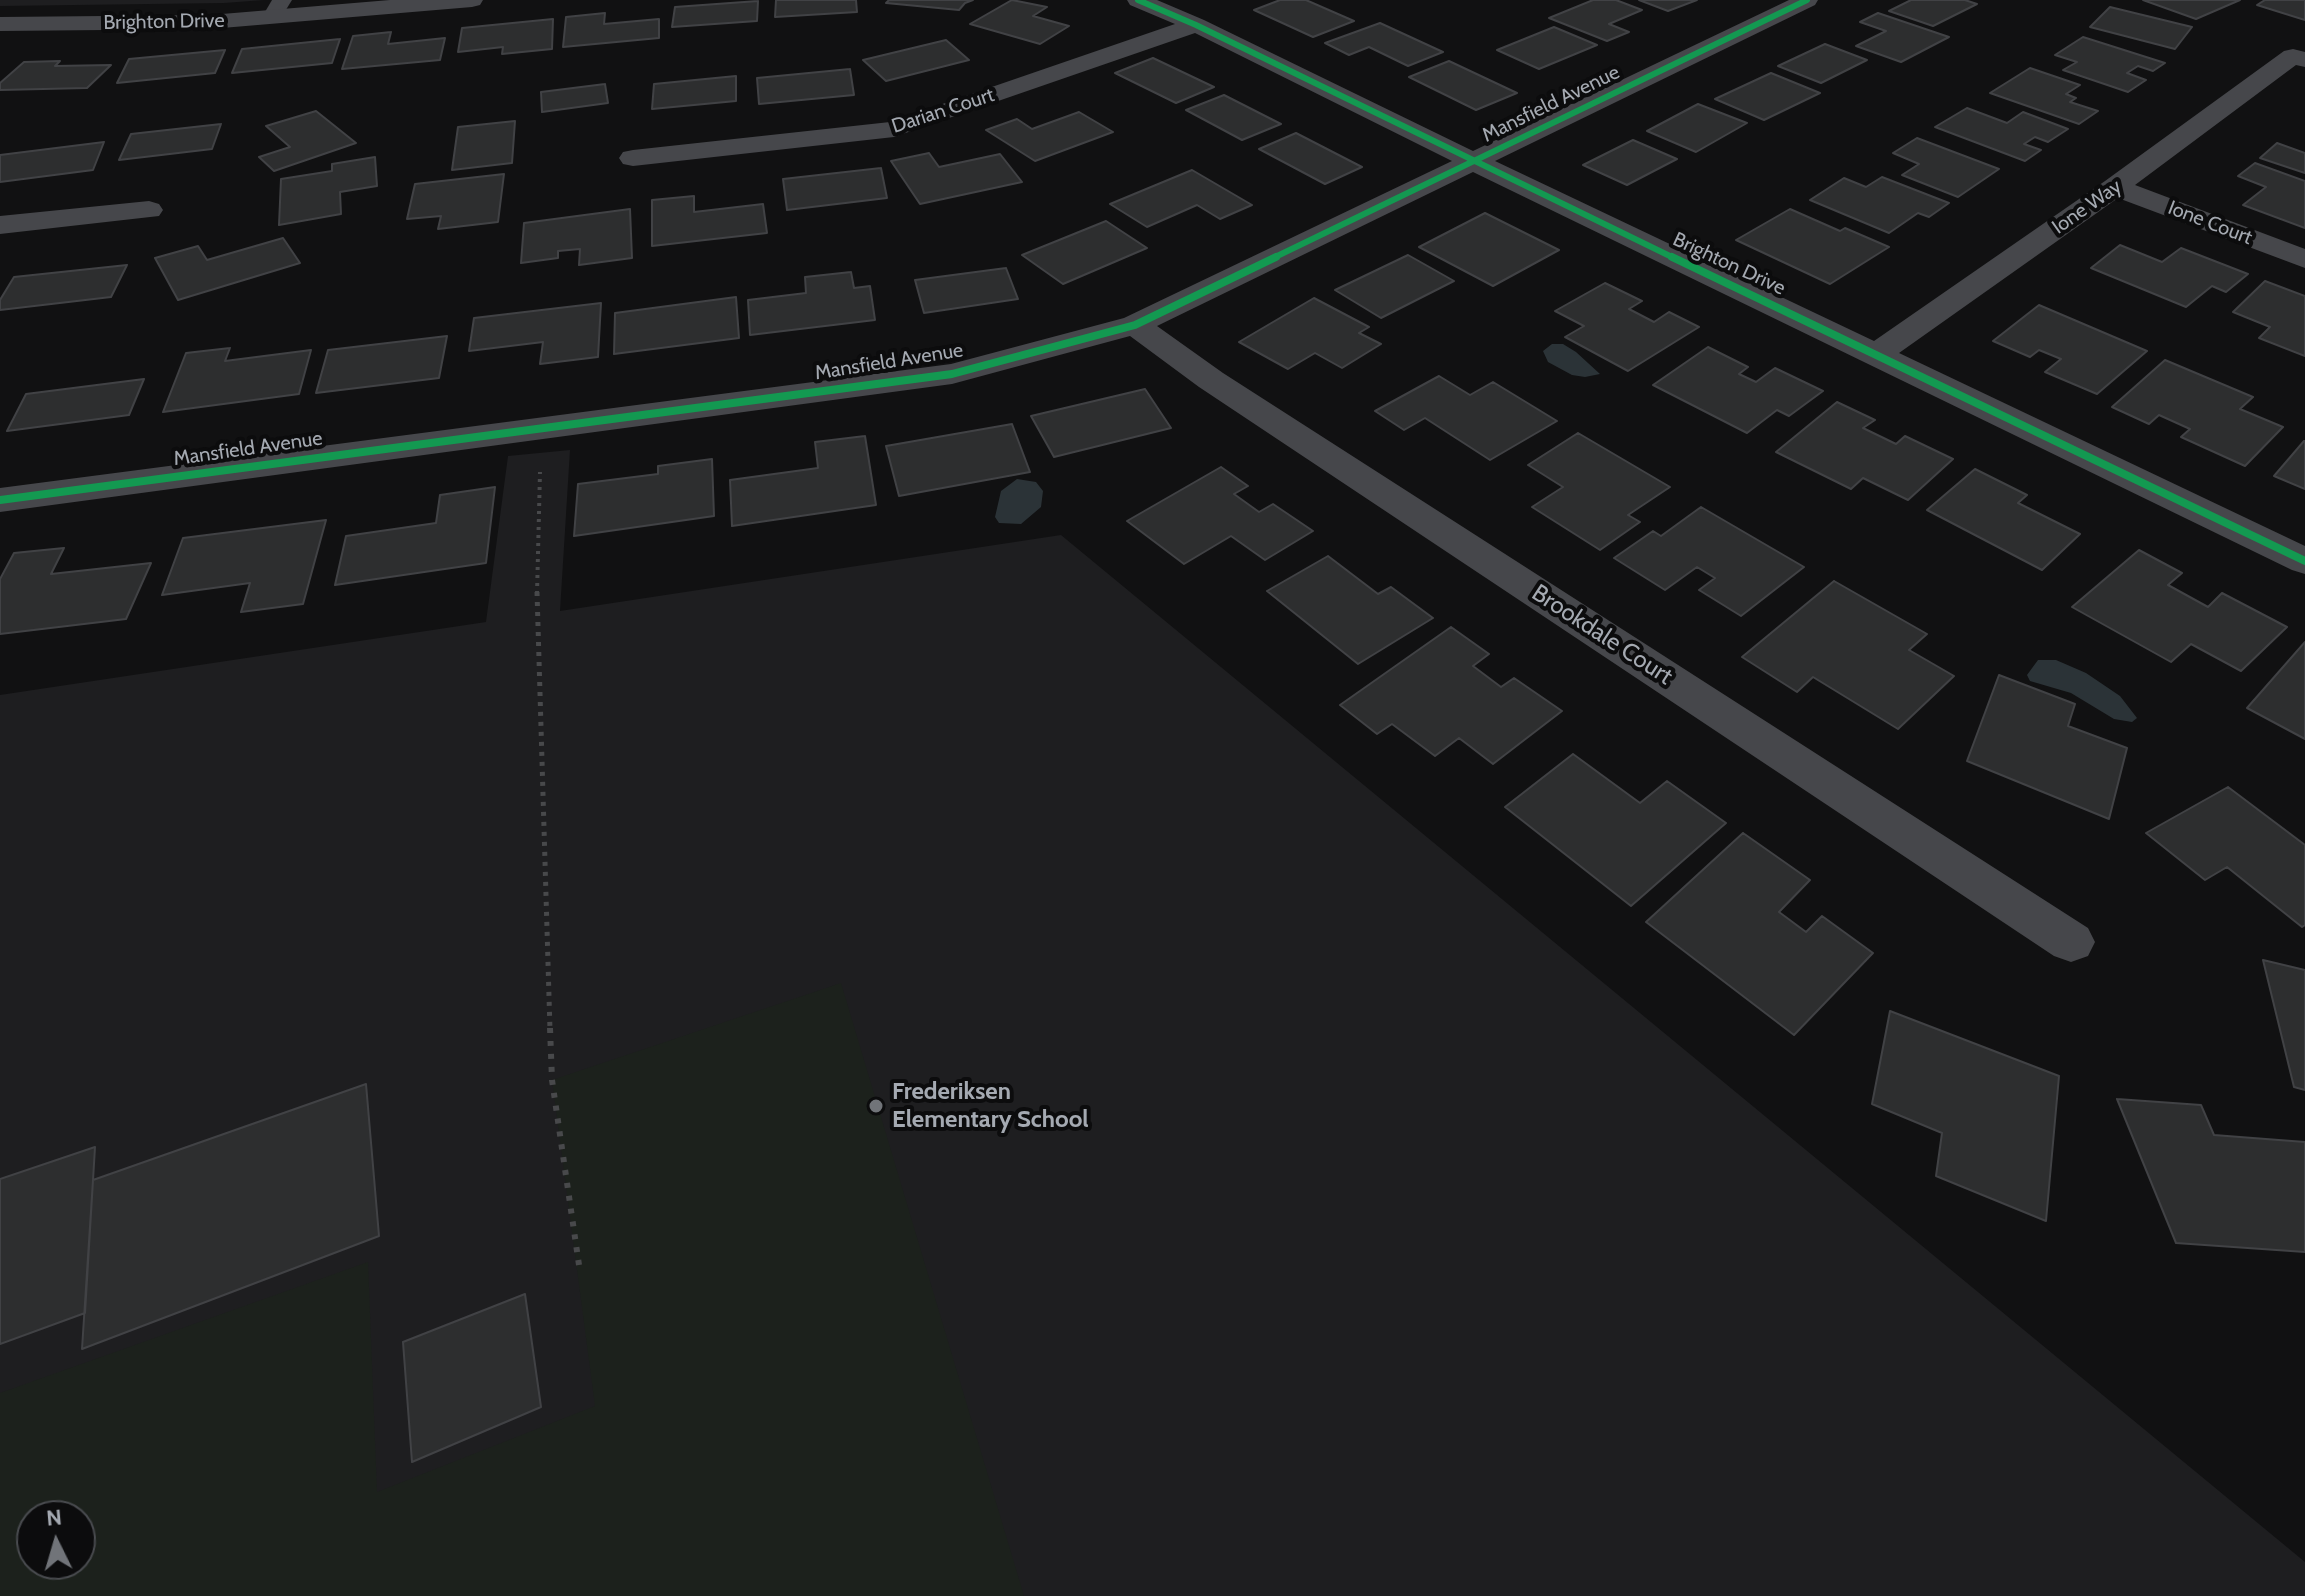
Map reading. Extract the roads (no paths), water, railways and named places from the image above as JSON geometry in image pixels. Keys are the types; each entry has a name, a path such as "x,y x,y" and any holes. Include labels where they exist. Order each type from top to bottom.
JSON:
{"street":[{"name":"Brighton Drive","path":"0,24 210,22 277,8 472,0"},
{"name":"Brighton Drive","path":"1138,0 1196,25 2305,561"},
{"name":"Mansfield Avenue","path":"0,500 952,374 1135,325 1807,0"},
{"name":"Darian Court","path":"633,158 894,129 1196,25"},
{"name":"Ione Way","path":"1877,354 2299,58"},
{"name":"Ione Court","path":"2115,187 2305,259"},
{"path":"0,225 149,210"},
{"name":"Brookdale Court","path":"1135,325 1211,380 2071,942"}],"place":[{"name":"Frederiksen Elementary School","path":"876,1106"}]}
